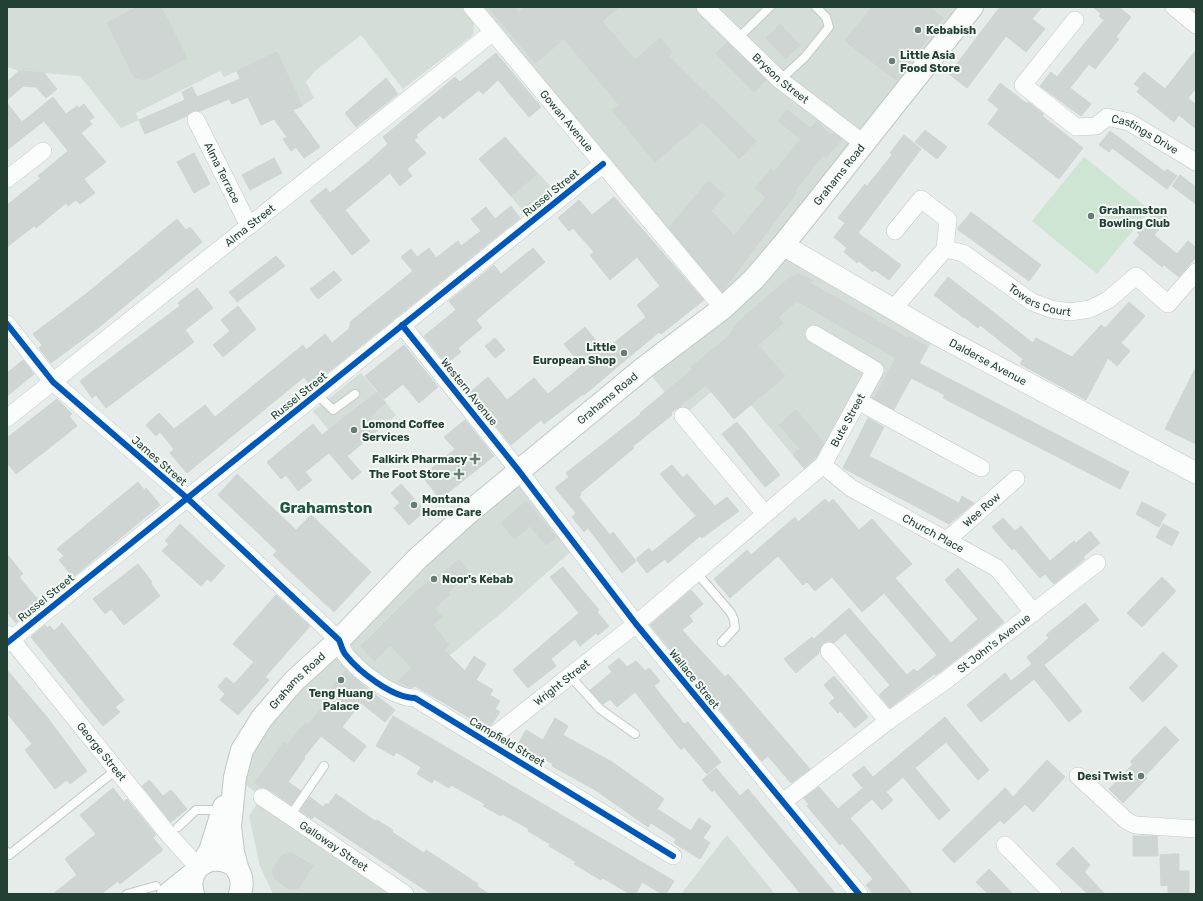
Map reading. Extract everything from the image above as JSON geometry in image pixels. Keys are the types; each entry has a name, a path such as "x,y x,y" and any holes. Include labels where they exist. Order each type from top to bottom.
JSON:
{"main road":[{"name":"Grahams Road","path":"162,890 197,875 210,852 242,750 262,718 294,681 339,640 417,559 467,514 645,367 723,308 754,279 783,245 972,7"},
{"name":"Grahams Road","path":"234,777 230,827 233,852 242,883"},
{"path":"197,875 212,859 223,860 231,864 242,883"}],"street":[{"name":"Gowan Avenue","path":"472,7 723,308"},
{"name":"Bryson Street","path":"705,7 780,80 863,143"},
{"path":"1174,7 1196,25"},
{"name":"Castings Drive","path":"1075,20 1023,85 1076,127 1096,126 1107,118 1129,122 1196,162"},
{"name":"Alma Street","path":"7,418 493,32"},
{"name":"Alma Terrace","path":"196,120 218,160 249,226"},
{"path":"7,179 43,150"},
{"name":"Russel Street","path":"8,639 187,498 603,164"},
{"path":"893,309 945,249 948,220 921,199 895,232"},
{"name":"Dalderse Avenue","path":"783,245 893,309 1058,400 1196,473"},
{"name":"Towers Court","path":"945,249 963,253 1032,302 1051,309 1070,312 1090,309 1108,300 1136,276 1168,304 1196,272"},
{"name":"James Street","path":"7,324 53,382 187,498 339,640"},
{"name":"Western Avenue","path":"402,325 520,471"},
{"name":"Bute Street","path":"636,624 823,465 875,370 814,334"},
{"path":"858,401 981,468"},
{"path":"683,416 765,514"},
{"name":"Church Place","path":"823,465 851,488 997,568 1034,613"},
{"name":"Wallace Street","path":"520,471 636,624 859,894"},
{"name":"Wee Row","path":"947,540 1016,479"},
{"name":"St John's Avenue","path":"783,802 888,721 945,681 1098,563"},
{"name":"Wright Street","path":"487,742 636,624"},
{"name":"George Street","path":"8,639 116,770 197,875"},
{"name":"Campfield Street","path":"339,640 344,653 368,677 405,698 415,698 673,856"},
{"path":"829,651 888,721"},
{"path":"1078,776 1127,821 1135,825 1196,829"},
{"name":"Galloway Street","path":"262,797 397,892"},
{"path":"1005,845 1053,894"}],"lane":[{"path":"738,38 770,7"},
{"path":"780,80 805,57 829,27 826,17 816,7"},
{"path":"317,394 333,410 355,394"},
{"path":"696,572 731,613 734,620 735,628 731,635 722,642"},
{"path":"570,676 600,709 635,734"},
{"path":"290,816 324,766"},
{"path":"7,852 9,855 116,770"},
{"path":"178,827 196,810 223,810"},
{"path":"127,894 162,890"}],"shaded area":[{"path":"7,7 461,7 474,23 473,35 403,89 361,35 315,71 306,82 314,98 302,106 261,125 237,71 224,77 220,71 136,113 139,120 121,128 80,76 19,71 7,67"},
{"path":"477,7 972,7 783,245 936,334 889,419 858,401 810,476 751,405 734,419 711,392 683,416 645,367 723,308"},
{"path":"505,137 561,198 532,221 479,159"},
{"path":"361,373 396,415 349,455 313,411"},
{"path":"519,471 577,546 505,610 449,656 412,689 405,698 367,677 315,737 286,776 263,797 405,894 273,894 260,866 249,816 262,797 235,777 262,718"},
{"path":"727,835 775,894 681,894"}],"green space":[{"name":"Grahamston Bowling Club","path":"1084,157 1150,210 1097,274 1032,221"}],"building":[{"path":"138,7 161,7 187,58 144,80 134,77 107,23"},
{"path":"488,7 514,7 519,13 526,7 619,7 602,21 635,60 660,38 672,52 668,56 756,141 739,159 702,122 655,162 612,110 619,105 564,39 535,63"},
{"path":"872,7 929,7 943,18 896,80 845,41"},
{"path":"1000,7 1042,7 1032,19 1045,29 1026,52 1006,36 967,88 949,74"},
{"path":"1093,7 1119,7 1131,17 1116,37 1119,39 1095,69 1089,64 1070,88 1091,104 1081,116 1040,86 1051,72 1057,77 1104,20 1099,16 1101,14"},
{"path":"780,24 800,45 786,59 766,38"},
{"path":"727,42 766,80 754,92 716,54"},
{"path":"1196,50 1196,88 1188,98 1196,105 1196,129 1179,115 1174,122 1137,92 1140,88 1134,84 1144,72 1165,89"},
{"path":"277,52 302,106 293,110 320,147 304,158 296,147 291,151 283,139 287,137 274,119 261,125 248,97 232,104 229,99 200,111 192,111 187,116 145,134 139,120 185,100 182,92 192,87 197,97 240,79 237,71"},
{"path":"496,53 541,107 529,117 498,80 483,94 479,90 443,119 440,115 416,135 418,137 414,140 426,153 407,169 412,176 400,186 390,173 345,210 370,241 352,255 310,201 326,188 330,193 369,161 388,144 383,137 455,77 460,82"},
{"path":"19,71 44,73 57,89 46,98 36,87 23,86 7,100 7,82"},
{"path":"386,78 398,94 356,127 345,113"},
{"path":"1000,83 1026,103 1028,102 1044,114 1042,116 1083,148 1059,179 988,124 999,109 988,100"},
{"path":"53,97 66,114 77,106 79,108 84,104 94,117 89,121 92,124 81,133 106,162 84,179 95,193 80,204 76,200 68,206 66,203 36,228 34,226 7,247 7,205 41,178 38,176 68,151 44,121 7,150 7,103 22,122"},
{"path":"787,110 810,128 817,121 831,135 833,133 842,139 826,158 823,155 722,292 669,228 708,181 725,195 711,211 734,236 766,197 755,188 771,169 774,172 801,139 778,121"},
{"path":"925,130 947,147 937,159 915,142"},
{"path":"1110,131 1165,172 1167,169 1177,176 1167,189 1112,148 1109,152 1099,145"},
{"path":"904,135 921,149 858,233 901,265 889,280 875,270 873,272 859,261 857,263 844,252 847,248 834,237 845,223 838,218 865,184 867,186 892,155 890,153"},
{"path":"505,137 537,174 511,196 479,159"},
{"path":"194,153 210,184 194,193 177,162"},
{"path":"274,158 282,173 250,190 242,175"},
{"path":"1180,175 1196,187 1196,204 1172,186"},
{"path":"614,197 704,300 661,334 659,332 584,395 583,394 544,424 541,420 511,445 469,393 488,377 507,400 534,378 548,394 582,366 564,344 585,327 604,351 646,317 637,305 660,286 637,257 610,280 590,255 594,252 573,228 569,231 558,218 579,200 592,215"},
{"path":"511,206 520,218 311,386 304,377 187,473 170,453 174,449 160,432 156,436 146,425 159,413 174,429 205,405 215,417 303,345 306,350 325,334 332,343 350,328 350,322 413,271 401,257 411,249 417,257 429,248 436,258 458,241 461,246 481,231 471,219 486,207 495,219"},
{"path":"1158,208 1168,218 1154,235 1177,254 1188,241 1196,248 1196,257 1179,277 1164,265 1162,267 1133,243 1140,235 1137,233"},
{"path":"971,212 1041,265 1029,281 957,229"},
{"path":"177,219 186,230 190,227 202,242 98,328 51,363 39,348 42,345 33,334 86,294"},
{"path":"533,248 545,262 476,320 482,328 458,348 461,352 446,364 424,336 456,310 449,301 494,265 501,274"},
{"path":"276,256 285,266 237,302 229,292"},
{"path":"334,271 342,280 318,299 310,289"},
{"path":"798,274 813,280 810,283 907,338 908,336 927,347 919,363 1129,472 1120,489 943,398 945,395 911,378 894,409 874,399 896,358 797,301 778,317 783,323 758,345 785,376 734,419 706,385 671,413 672,415 632,447 634,448 580,493 581,495 579,497 610,535 613,532 636,561 622,573 588,528 584,532 572,517 576,513 555,488 569,477 566,473 641,414 640,413 693,369 691,367 729,336 738,322 789,278"},
{"path":"948,277 1033,343 1036,338 1072,357 1101,325 1105,328 1129,302 1145,316 1121,343 1130,351 1117,366 1108,358 1086,400 1020,364 1023,359 980,325 978,328 934,295"},
{"path":"197,288 213,308 185,330 194,342 106,408 96,395 92,398 80,381 180,306 178,303"},
{"path":"238,306 256,329 223,357 213,345 230,331 221,320"},
{"path":"495,338 505,350 495,358 485,346"},
{"path":"404,345 438,387 419,403 403,384 384,399 365,376"},
{"path":"23,360 34,374 7,396 7,373"},
{"path":"1196,367 1196,444 1165,429"},
{"path":"377,392 386,403 369,417 379,429 347,456 361,472 352,480 329,453 305,472 312,480 298,491 286,475 281,479 267,462 313,424 322,435"},
{"path":"57,399 72,414 69,416 77,426 16,474 7,463 7,438"},
{"path":"796,410 824,443 817,455 804,468 793,455 800,449 779,425"},
{"path":"868,418 884,427 869,456 959,503 962,496 974,503 949,524 843,468"},
{"path":"465,420 494,456 440,499 422,476 455,449 444,437"},
{"path":"737,422 780,475 765,487 722,434"},
{"path":"672,465 683,478 687,474 715,506 727,497 739,511 702,538 700,536 668,563 665,559 647,573 636,559 649,548 652,552 696,516 660,474"},
{"path":"237,474 296,530 311,515 371,572 334,612 273,555 277,551 218,495"},
{"path":"138,482 144,490 146,488 160,505 73,577 59,560 64,556 57,549"},
{"name":"Montana Home Care","path":"401,484 425,511 409,525 394,508 400,503 391,493"},
{"path":"825,499 829,503 833,499 859,530 872,519 912,564 895,578 951,643 978,619 945,580 958,568 1004,622 939,673 934,674 890,708 879,695 890,685 845,633 834,643 828,641 823,643 819,653 796,673 784,659 812,637 814,639 849,608 907,675 914,669 917,672 937,655 884,593 862,612 832,577 815,591 807,582 803,585 778,556 730,598 714,579 747,550 751,555 795,517 798,522"},
{"path":"526,501 556,537 546,545 530,526 514,539 501,523"},
{"path":"1142,502 1166,514 1159,527 1136,514"},
{"path":"1003,518 1015,531 1021,526 1050,561 1074,541 1076,543 1090,531 1100,543 1083,557 1085,559 1054,584 1045,574 1040,578 1014,548 1012,550 992,527"},
{"path":"180,524 225,566 211,582 207,579 201,586 162,551 169,544 165,541"},
{"path":"1163,524 1179,532 1172,546 1156,537"},
{"path":"7,554 23,574 19,577 40,602 16,623 7,612"},
{"path":"459,560 470,574 448,592 450,595 434,608 442,617 433,625 449,645 444,650 465,671 474,656 486,664 476,680 493,690 490,695 500,701 495,709 500,712 492,724 487,728 415,686 410,687 398,681 412,668 390,645 375,661 361,646 407,600 437,574 438,576"},
{"path":"138,564 152,582 151,584 160,596 124,625 111,609 105,614 93,599"},
{"path":"563,567 599,610 597,612 609,626 598,635 596,633 580,646 575,639 551,659 556,666 528,688 513,670 579,613 550,577"},
{"path":"1162,577 1176,591 1142,627 1127,613"},
{"path":"691,590 703,604 689,616 693,621 682,630 725,677 728,674 810,769 791,783 768,756 762,761 650,625"},
{"path":"276,595 310,626 265,677 269,680 238,715 220,700 225,694 218,687 226,677 234,684 254,662 233,644"},
{"path":"1085,603 1099,620 1044,665 1082,711 1069,722 1034,679 981,722 967,705 1005,673 1011,681 1032,664 1027,657 1049,638 1046,635"},
{"path":"62,623 124,700 115,707 120,712 103,726 31,637 45,625 47,628 50,626 54,631"},
{"path":"1163,652 1178,666 1143,702 1129,688"},
{"path":"619,658 627,667 636,661 645,671 649,668 660,681 654,686 684,724 688,722 721,762 707,774 684,747 681,750 635,692 617,707 610,699 603,704 590,690 612,672 608,667"},
{"path":"7,670 47,717 87,771 70,784 67,780 55,789 25,750 32,744 7,713"},
{"path":"345,671 395,710 385,722 361,703 342,727 366,746 354,762 321,736 304,757 305,758 288,782 301,791 291,805 268,789 255,783 283,743 287,745 305,723 308,725 328,700 324,697"},
{"path":"834,676 868,717 855,728 840,711 838,713 829,703 835,698 824,685"},
{"path":"393,716 674,881 666,894 662,894 642,882 636,894 630,894 603,878 601,880 574,864 576,862 549,846 550,844 528,831 529,829 502,814 501,816 483,806 485,804 451,785 449,788 434,779 432,783 417,774 421,767 396,752 394,756 376,746"},
{"path":"945,717 989,770 978,780 946,742 915,768 950,810 939,820 903,777 886,792 893,800 882,810 872,799 850,818 913,894 873,894 866,885 873,879 842,843 840,845 807,806 809,805 804,798 819,787 838,809 863,788 852,775 864,766 873,777"},
{"path":"555,718 568,726 563,735 612,762 664,799 657,809 691,831 699,818 711,826 703,838 710,843 700,859 674,843 676,839 651,823 648,827 597,791 552,766 553,764 518,744 526,730 543,740"},
{"path":"1165,726 1179,740 1145,776 1147,778 1123,803 1109,789 1133,764 1130,762"},
{"path":"1047,760 1065,777 1033,812 1025,804 1004,824 1000,820 954,863 942,850 1005,788 1013,797"},
{"path":"716,768 740,796 748,789 836,894 801,894 714,790 712,792 702,780"},
{"path":"149,780 163,796 171,790 187,809 171,822 142,786"},
{"path":"113,788 124,802 127,799 156,835 153,838 163,850 120,884 118,881 101,894 53,894 77,875 65,859 96,834 80,815"},
{"path":"336,794 375,821 377,820 393,830 392,832 424,853 426,850 440,859 478,884 477,886 489,894 431,894 314,816 312,819 300,811 310,797 323,807 326,803 328,805"},
{"path":"1133,836 1157,836 1158,856 1133,856"},
{"path":"1073,847 1090,865 1084,872 1105,894 1088,894 1056,864"},
{"path":"292,853 313,866 299,888 290,890 275,879 272,871 282,855"},
{"path":"1179,854 1179,871 1189,871 1189,894 1168,894 1168,885 1161,886 1160,855"},
{"path":"989,869 1013,894 988,894 976,882"}],"cycle path":[{"path":"7,643 603,164"},
{"path":"7,324 53,382 187,498 339,640 345,654 368,676 377,683 397,694 415,698 673,856"},
{"path":"402,325 519,471 636,624 859,894"}],"place":[{"name":"Kebabish","path":"918,30"},
{"name":"Little Asia Food Store","path":"892,61"},
{"name":"Grahamston Bowling Club","path":"1091,216"},
{"name":"Little European Shop","path":"624,353"},
{"name":"Lomond Coffee Services","path":"354,430"},
{"name":"Falkirk Pharmacy","path":"475,459"},
{"name":"The Foot Store","path":"459,474"},
{"name":"Montana Home Care","path":"414,505"},
{"name":"Noor's Kebab","path":"434,579"},
{"name":"Teng Huang Palace","path":"341,680"},
{"name":"Desi Twist","path":"1141,776"}],"district":[{"name":"Grahamston","path":"326,508"}]}
